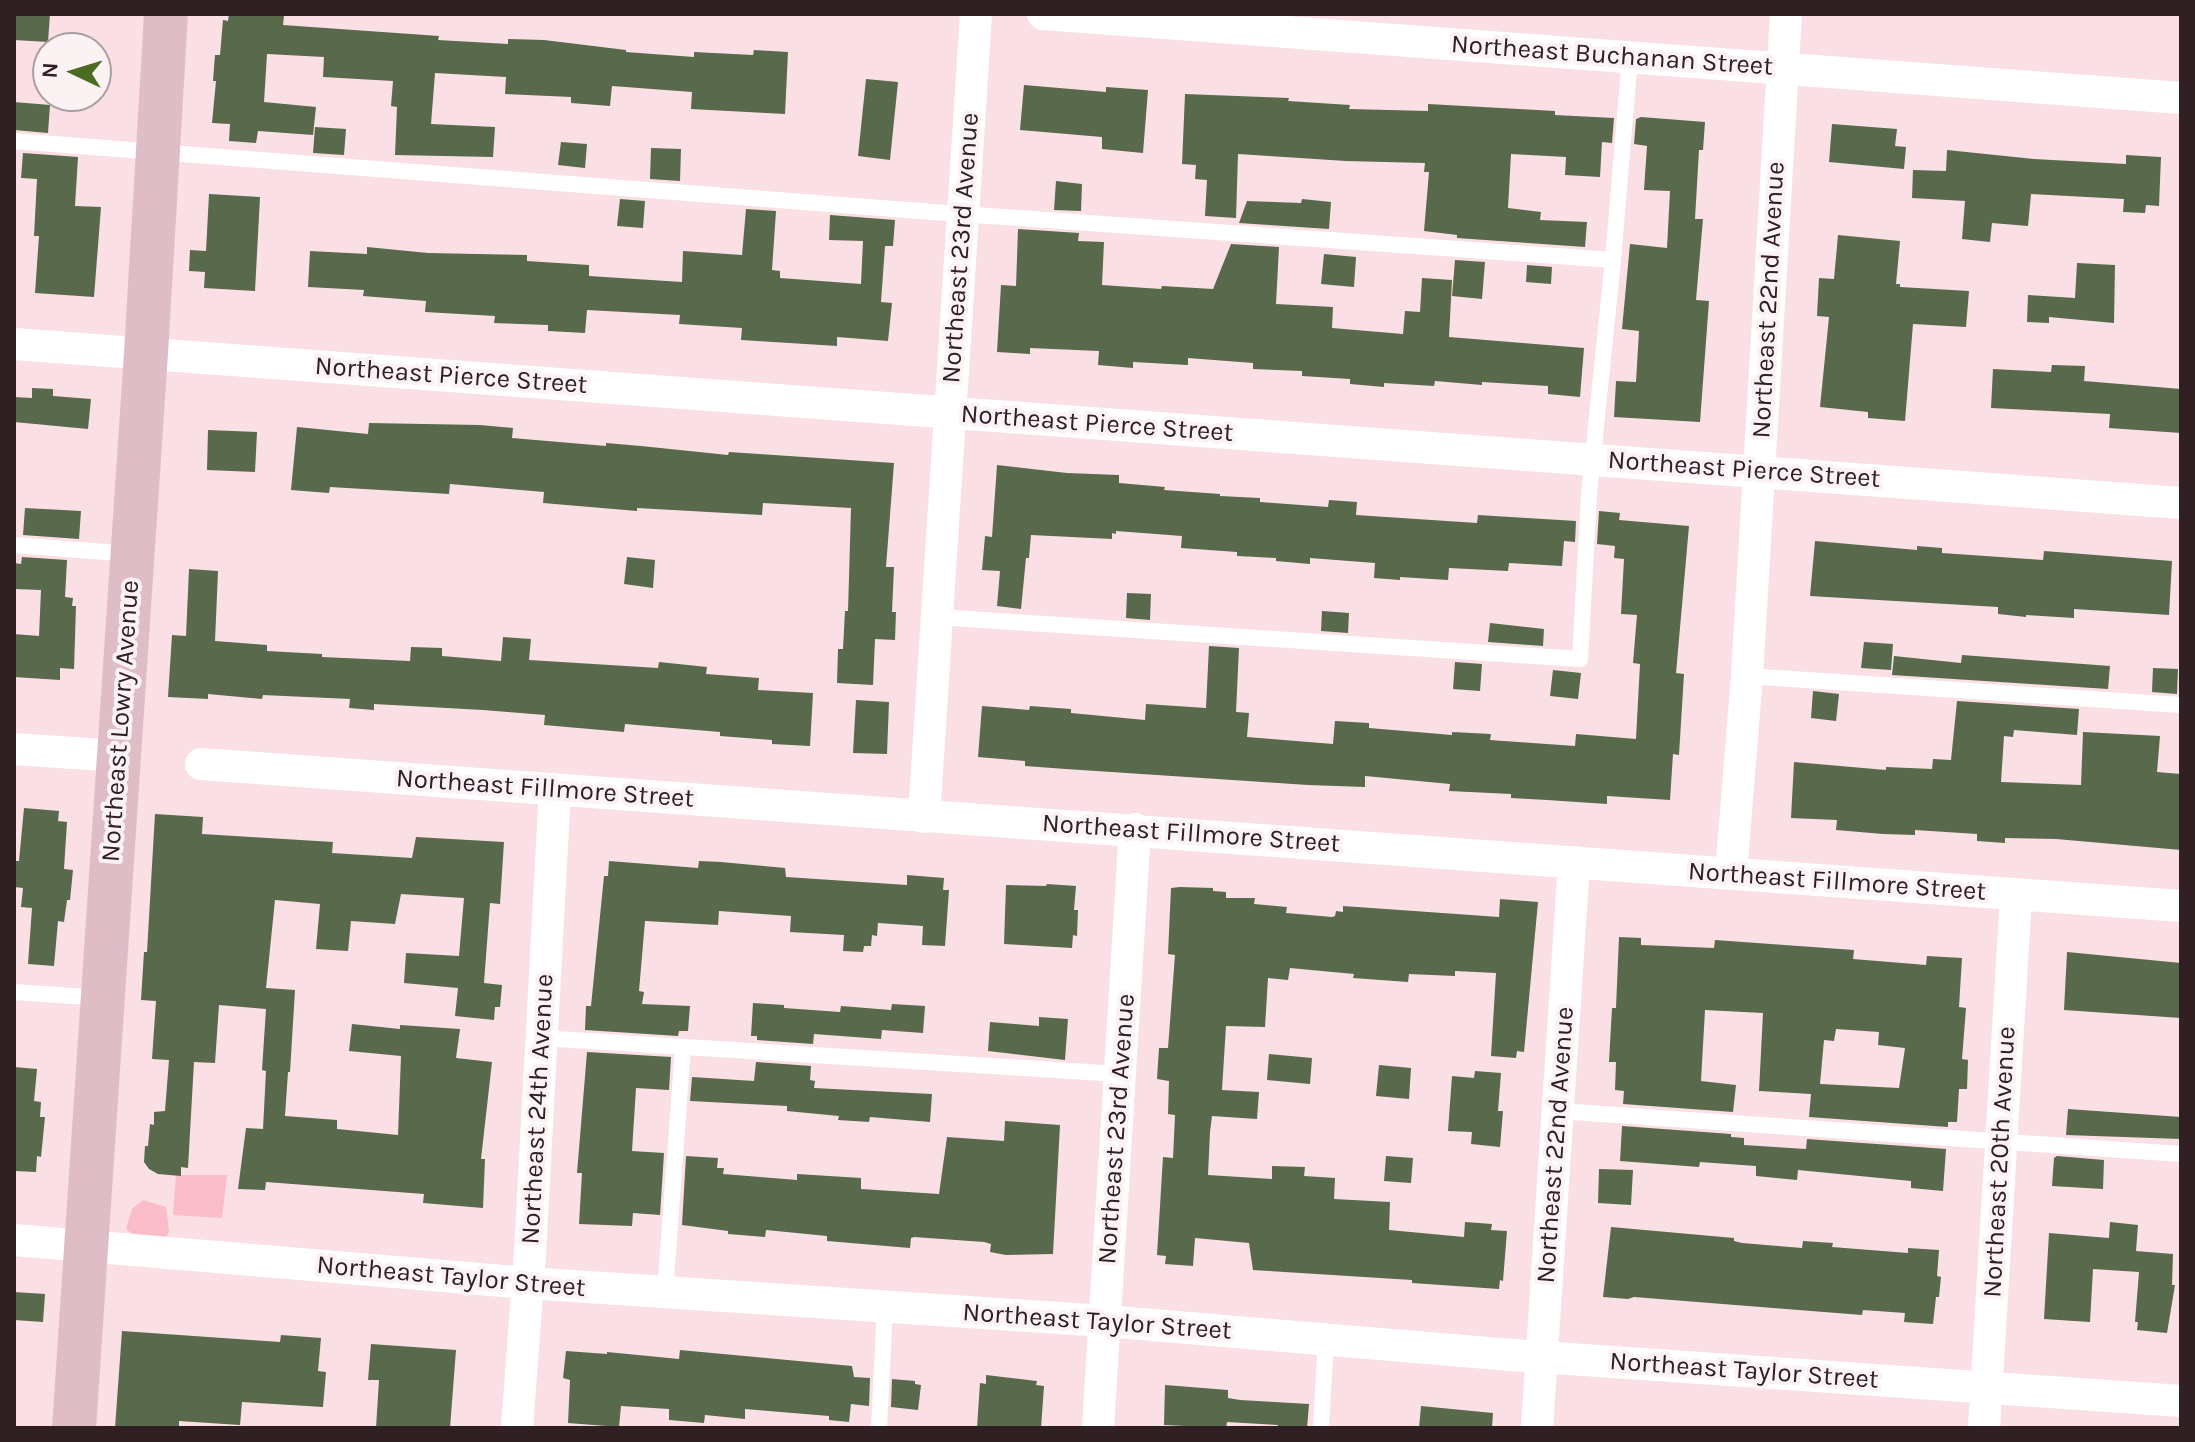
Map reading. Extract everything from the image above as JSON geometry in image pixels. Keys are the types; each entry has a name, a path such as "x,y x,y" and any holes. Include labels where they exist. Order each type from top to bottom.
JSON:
{"main road":[{"name":"Northeast Lowry Avenue","path":"74,1428 166,14"}],"street":[{"name":"Northeast 23rd Avenue","path":"924,817 976,14"},
{"name":"Northeast Buchanan Street","path":"1043,14 2181,98"},
{"name":"Northeast 22nd Avenue","path":"1731,873 1747,676 1786,14"},
{"name":"Northeast Pierce Street","path":"14,344 2181,503"},
{"path":"14,749 119,756"},
{"name":"Northeast Fillmore Street","path":"201,764 2181,906"},
{"name":"Northeast 24th Avenue","path":"517,1428 555,789"},
{"name":"Northeast 23rd Avenue","path":"1098,1428 1135,829"},
{"name":"Northeast 22nd Avenue","path":"1537,1428 1574,862"},
{"name":"Northeast 20th Avenue","path":"1984,1428 2016,896"},
{"name":"Northeast Taylor Street","path":"14,1240 527,1283 1105,1321 1542,1357 2181,1401"}],"lane":[{"path":"937,617 1580,659 1593,459 1630,57"},
{"path":"14,141 1613,260"},
{"path":"14,545 131,554"},
{"path":"1747,676 2181,705"},
{"path":"14,992 103,998"},
{"path":"541,1038 1120,1074"},
{"path":"665,1293 683,1047"},
{"path":"1558,1111 2181,1154"},
{"path":"879,1428 885,1307"},
{"path":"1321,1428 1326,1339"}],"shaded area":[{"path":"176,1175 227,1175 222,1218 173,1215"},
{"path":"143,1200 166,1207 169,1231 164,1244 141,1241 126,1229 132,1209"}],"building":[{"path":"14,14 50,14 49,32 32,32 32,41 14,40"},
{"path":"229,14 284,16 283,25 439,36 438,40 508,44 508,39 544,40 626,52 694,57 694,52 753,55 754,50 788,52 785,114 691,109 692,92 612,86 610,106 571,103 571,97 505,94 506,77 435,73 431,124 495,127 493,157 395,155 397,107 391,106 393,81 323,77 324,57 267,54 264,102 316,107 313,135 258,131 256,143 229,141 230,124 212,123 215,55 220,55 223,20 228,21"},
{"path":"866,79 898,82 890,160 858,156"},
{"path":"1024,85 1106,92 1106,87 1148,90 1143,153 1102,149 1102,137 1020,130"},
{"path":"1185,94 1289,98 1288,101 1350,105 1349,109 1428,111 1428,104 1555,111 1555,115 1614,118 1612,143 1602,142 1600,177 1565,175 1566,157 1511,154 1508,208 1541,212 1540,220 1587,222 1585,247 1457,238 1457,235 1424,231 1429,172 1424,172 1425,163 1238,154 1236,218 1205,216 1207,180 1195,179 1196,165 1182,164"},
{"path":"14,102 32,104 32,112 50,112 48,133 14,130"},
{"path":"1636,119 1705,122 1703,150 1699,150 1695,219 1703,219 1696,300 1709,301 1700,422 1614,417 1616,381 1636,382 1639,331 1622,329 1630,244 1667,248 1670,191 1644,190 1647,146 1634,144"},
{"path":"1832,124 1897,129 1895,146 1906,147 1904,169 1829,162"},
{"path":"315,127 346,129 344,155 313,153"},
{"path":"561,142 587,144 585,168 558,165"},
{"path":"651,148 681,149 680,181 650,179"},
{"path":"1947,150 2126,164 2126,155 2161,157 2159,206 2146,205 2145,213 2123,212 2124,199 2031,194 2028,226 1992,223 1990,242 1962,239 1965,201 1912,198 1913,170 1946,171"},
{"path":"23,153 78,157 75,206 101,207 94,297 35,293 39,236 34,236 37,179 21,178"},
{"path":"1056,181 1082,184 1081,211 1054,210"},
{"path":"209,194 260,197 255,291 204,288 205,272 189,271 190,250 206,251"},
{"path":"620,199 645,201 643,228 617,226"},
{"path":"1302,199 1331,202 1329,229 1239,223 1247,201 1301,203"},
{"path":"746,209 776,211 772,270 780,271 780,278 861,284 863,241 829,240 830,215 895,220 893,246 885,246 881,302 892,303 888,341 837,337 837,346 741,340 742,328 679,324 680,315 587,310 585,333 548,331 548,325 494,323 495,316 425,312 426,301 363,296 364,290 308,287 310,251 367,254 367,247 428,253 527,255 527,261 589,265 589,276 682,282 683,251 742,255"},
{"path":"1018,229 1079,233 1078,241 1104,242 1102,285 1213,289 1231,244 1279,247 1276,304 1333,307 1332,328 1403,334 1405,311 1420,312 1422,278 1452,280 1449,337 1584,348 1580,397 1548,394 1548,386 1482,382 1482,385 1435,381 1434,386 1384,383 1384,387 1350,384 1350,379 1302,376 1302,371 1253,369 1253,363 1188,358 1188,365 1133,362 1133,368 1098,365 1099,351 1030,348 1030,354 997,352 1001,285 1016,286"},
{"path":"1838,235 1900,241 1896,284 1900,287 1969,291 1966,327 1913,324 1905,421 1868,418 1868,412 1820,407 1829,317 1817,316 1819,278 1834,279"},
{"path":"1324,254 1356,257 1354,287 1321,284"},
{"path":"1455,260 1485,262 1482,299 1452,296"},
{"path":"2077,263 2115,265 2114,323 2049,317 2049,323 2027,322 2028,295 2075,298"},
{"path":"1527,265 1552,267 1551,284 1526,282"},
{"path":"2052,365 2085,366 2084,381 2181,389 2181,433 2109,428 2110,414 1991,408 1993,369 2051,372"},
{"path":"32,388 53,389 53,396 91,399 88,429 14,422 14,397 32,398"},
{"path":"369,423 480,425 513,428 512,438 728,455 729,452 894,463 886,567 894,567 892,612 896,612 895,640 875,639 873,685 837,683 838,649 843,649 845,611 848,611 851,508 763,503 762,515 637,508 637,511 543,503 544,492 450,484 449,494 330,487 329,493 291,490 297,427 368,434"},
{"path":"208,430 257,432 255,472 207,470"},
{"path":"997,465 1119,475 1119,483 1260,498 1260,502 1328,507 1329,500 1357,502 1356,515 1477,523 1478,515 1576,521 1575,542 1564,541 1562,566 1509,563 1508,571 1449,568 1448,580 1400,577 1400,580 1374,578 1375,563 1310,558 1310,564 1237,556 1237,552 1181,548 1182,536 1116,531 1116,534 1112,533 1112,539 1031,535 1021,609 997,606 1000,571 982,570 985,536 992,537"},
{"path":"25,508 81,511 79,539 23,535"},
{"path":"1599,511 1620,513 1619,520 1689,526 1676,673 1684,674 1679,755 1673,754 1670,800 1607,796 1607,804 1449,791 1450,784 1365,776 1365,787 1308,785 1025,766 1025,761 978,757 982,706 1029,710 1030,706 1071,709 1071,713 1145,720 1146,704 1206,708 1209,646 1239,648 1236,712 1249,713 1247,737 1333,744 1335,721 1369,723 1369,728 1452,735 1452,732 1491,734 1490,740 1575,746 1576,734 1636,739 1640,664 1633,663 1637,615 1621,614 1624,559 1614,558 1615,546 1597,544"},
{"path":"1815,541 1917,550 1917,546 1942,548 1942,553 2043,560 2044,551 2172,561 2169,615 2074,609 2074,618 2026,617 1998,614 1998,607 1810,596"},
{"path":"22,557 67,560 65,597 73,598 72,606 76,606 74,669 60,668 60,680 14,677 14,634 39,636 41,590 14,589 14,563 21,564"},
{"path":"627,557 655,560 653,588 624,584"},
{"path":"189,569 218,571 215,641 267,645 267,651 322,654 322,657 410,661 411,647 442,648 442,656 501,661 503,637 531,639 529,660 658,668 659,662 707,667 706,674 759,678 758,690 813,693 810,746 720,736 720,732 625,724 624,732 544,725 545,715 374,704 374,710 349,708 350,699 263,695 262,699 208,694 208,699 168,697 172,635 186,636"},
{"path":"1127,593 1151,594 1150,620 1126,618"},
{"path":"1322,611 1349,613 1348,633 1321,631"},
{"path":"1490,623 1544,629 1543,646 1488,642"},
{"path":"1864,642 1893,644 1891,670 1861,668"},
{"path":"1962,655 2110,666 2108,689 1892,675 1894,656 1961,663"},
{"path":"1455,662 1482,664 1480,691 1453,689"},
{"path":"2153,668 2178,669 2177,694 2152,692"},
{"path":"1553,670 1581,673 1578,699 1550,696"},
{"path":"1813,691 1839,694 1836,721 1811,718"},
{"path":"856,700 889,702 887,754 853,753"},
{"path":"1957,701 2079,709 2077,735 2014,730 2013,737 2004,736 2001,782 2081,785 2083,732 2160,736 2157,772 2181,774 2181,850 2056,839 2005,838 2005,843 1977,841 1977,834 1915,830 1915,835 1883,834 1836,830 1837,820 1791,818 1794,762 1886,770 1886,767 1932,769 1933,759 1951,760"},
{"path":"24,808 59,811 58,821 67,822 64,869 73,870 64,922 58,921 54,966 28,964 32,908 21,907 23,888 14,887"},
{"path":"155,814 203,817 202,834 333,842 332,853 412,858 416,837 504,842 500,904 490,903 484,983 502,985 500,1007 495,1007 494,1020 455,1016 458,988 404,983 406,953 459,956 464,898 401,894 395,924 351,921 348,951 316,949 320,904 275,900 266,988 295,990 285,1116 337,1120 337,1129 398,1135 401,1056 349,1051 352,1024 400,1029 400,1025 460,1029 456,1058 492,1062 481,1159 485,1159 483,1208 423,1203 424,1194 266,1182 265,1190 238,1189 246,1128 263,1129 266,1071 262,1070 266,1009 219,1005 215,1063 194,1062 188,1168 181,1167 181,1176 158,1174 149,1169 144,1162 145,1146 148,1146 150,1124 154,1125 154,1112 165,1111 169,1060 152,1059 156,1001 141,1000"},
{"path":"609,861 698,868 699,861 721,862 785,868 786,877 907,885 907,875 944,878 943,890 949,890 945,946 922,945 923,926 878,923 877,936 872,935 871,946 864,946 863,952 843,951 844,935 790,932 791,916 719,911 718,925 645,921 639,991 644,992 642,1004 690,1006 688,1031 679,1031 678,1036 585,1030 586,1006 591,1006 604,876 608,876"},
{"path":"1006,885 1076,886 1074,910 1078,910 1077,936 1073,935 1072,948 1004,944"},
{"path":"1171,888 1213,888 1213,891 1226,892 1226,898 1255,898 1254,904 1287,907 1286,913 1332,917 1336,911 1343,912 1343,906 1499,917 1500,899 1538,902 1524,1052 1517,1051 1516,1058 1491,1056 1496,973 1455,971 1455,976 1409,974 1408,982 1353,978 1354,974 1290,968 1288,980 1268,978 1265,1027 1226,1026 1222,1090 1259,1092 1257,1119 1212,1116 1210,1132 1208,1175 1272,1179 1272,1166 1305,1167 1304,1176 1335,1178 1334,1199 1390,1202 1389,1230 1464,1237 1465,1222 1492,1224 1491,1230 1507,1231 1503,1281 1500,1280 1499,1289 1253,1270 1249,1243 1195,1238 1193,1266 1165,1264 1166,1256 1157,1255 1163,1157 1173,1158 1175,1115 1168,1114 1169,1081 1157,1079 1159,1048 1168,1048 1175,955 1168,954"},
{"path":"1619,937 1641,938 1641,945 1714,948 1715,940 1854,950 1853,959 1926,965 1927,956 1962,958 1959,1007 1966,1008 1962,1059 1968,1060 1967,1089 1959,1089 1957,1122 1948,1122 1948,1127 1809,1117 1811,1094 1759,1091 1763,1013 1705,1010 1701,1081 1736,1085 1733,1112 1623,1104 1624,1091 1615,1090 1616,1062 1609,1062 1612,1008 1616,1008","holes":["1836,1029 1879,1032 1878,1045 1905,1048 1899,1088 1820,1084 1824,1040 1834,1041"]},
{"path":"2067,952 2181,963 2181,1018 2064,1010"},
{"path":"753,1003 840,1012 841,1006 891,1010 892,1004 925,1006 923,1033 882,1030 881,1039 814,1034 813,1044 757,1040 757,1036 751,1036"},
{"path":"1039,1017 1068,1019 1065,1060 988,1051 990,1022 1039,1026"},
{"path":"587,1052 671,1057 669,1090 636,1088 632,1151 664,1153 660,1215 633,1213 632,1226 579,1224 582,1173 577,1173"},
{"path":"1269,1054 1312,1058 1310,1084 1267,1080"},
{"path":"756,1062 811,1066 810,1080 815,1081 814,1088 932,1094 930,1122 870,1117 869,1122 838,1120 839,1116 787,1111 787,1106 690,1101 692,1077 754,1081"},
{"path":"1379,1065 1411,1068 1409,1099 1376,1096"},
{"path":"14,1067 37,1069 34,1101 41,1102 40,1117 45,1117 41,1157 37,1156 36,1172 14,1171"},
{"path":"1475,1071 1501,1073 1498,1111 1503,1111 1500,1147 1471,1144 1472,1132 1448,1131 1452,1076 1474,1078"},
{"path":"2068,1109 2181,1117 2181,1139 2066,1135"},
{"path":"1005,1121 1060,1125 1053,1254 1006,1255 990,1252 991,1244 984,1242 914,1237 911,1238 910,1248 827,1241 827,1236 766,1230 765,1237 728,1234 728,1231 682,1225 686,1156 718,1158 717,1168 724,1168 723,1174 797,1180 797,1174 861,1178 861,1189 939,1194 947,1137 1004,1141"},
{"path":"1622,1126 1731,1134 1731,1137 1744,1138 1744,1145 1806,1149 1807,1139 1946,1149 1943,1191 1911,1188 1911,1181 1798,1170 1797,1180 1756,1176 1756,1166 1700,1162 1699,1167 1620,1161"},
{"path":"1386,1156 1413,1158 1411,1183 1384,1181"},
{"path":"2054,1158 2104,1160 2103,1189 2052,1186"},
{"path":"1599,1169 1633,1170 1631,1205 1598,1203"},
{"path":"2110,1222 2138,1225 2136,1251 2173,1254 2172,1285 2175,1285 2167,1333 2137,1330 2139,1272 2093,1269 2090,1322 2044,1319 2049,1233 2109,1238"},
{"path":"1611,1227 1734,1238 1734,1241 1742,1243 1802,1248 1803,1241 1833,1243 1832,1247 1908,1253 1908,1248 1939,1250 1937,1276 1941,1277 1933,1324 1904,1322 1905,1313 1863,1310 1862,1315 1603,1297"},
{"path":"14,1292 45,1294 43,1322 14,1320"},
{"path":"122,1331 280,1342 281,1335 321,1338 318,1371 326,1372 323,1407 242,1402 240,1425 179,1421 179,1428 115,1428"},
{"path":"371,1344 456,1350 450,1428 376,1428 379,1380 368,1380"},
{"path":"680,1350 852,1366 854,1377 870,1378 869,1406 851,1404 849,1422 829,1420 829,1416 745,1409 745,1419 705,1415 704,1423 669,1420 669,1409 621,1406 619,1427 568,1423 570,1380 563,1378 566,1351 679,1359"},
{"path":"986,1375 1037,1381 1036,1385 1044,1386 1041,1428 977,1428 980,1383 986,1384"},
{"path":"892,1379 915,1381 915,1384 921,1385 918,1410 891,1407"},
{"path":"1165,1385 1228,1390 1228,1398 1240,1400 1309,1404 1307,1428 1227,1422 1226,1428 1164,1425"},
{"path":"1421,1406 1493,1413 1492,1428 1419,1428"}]}
